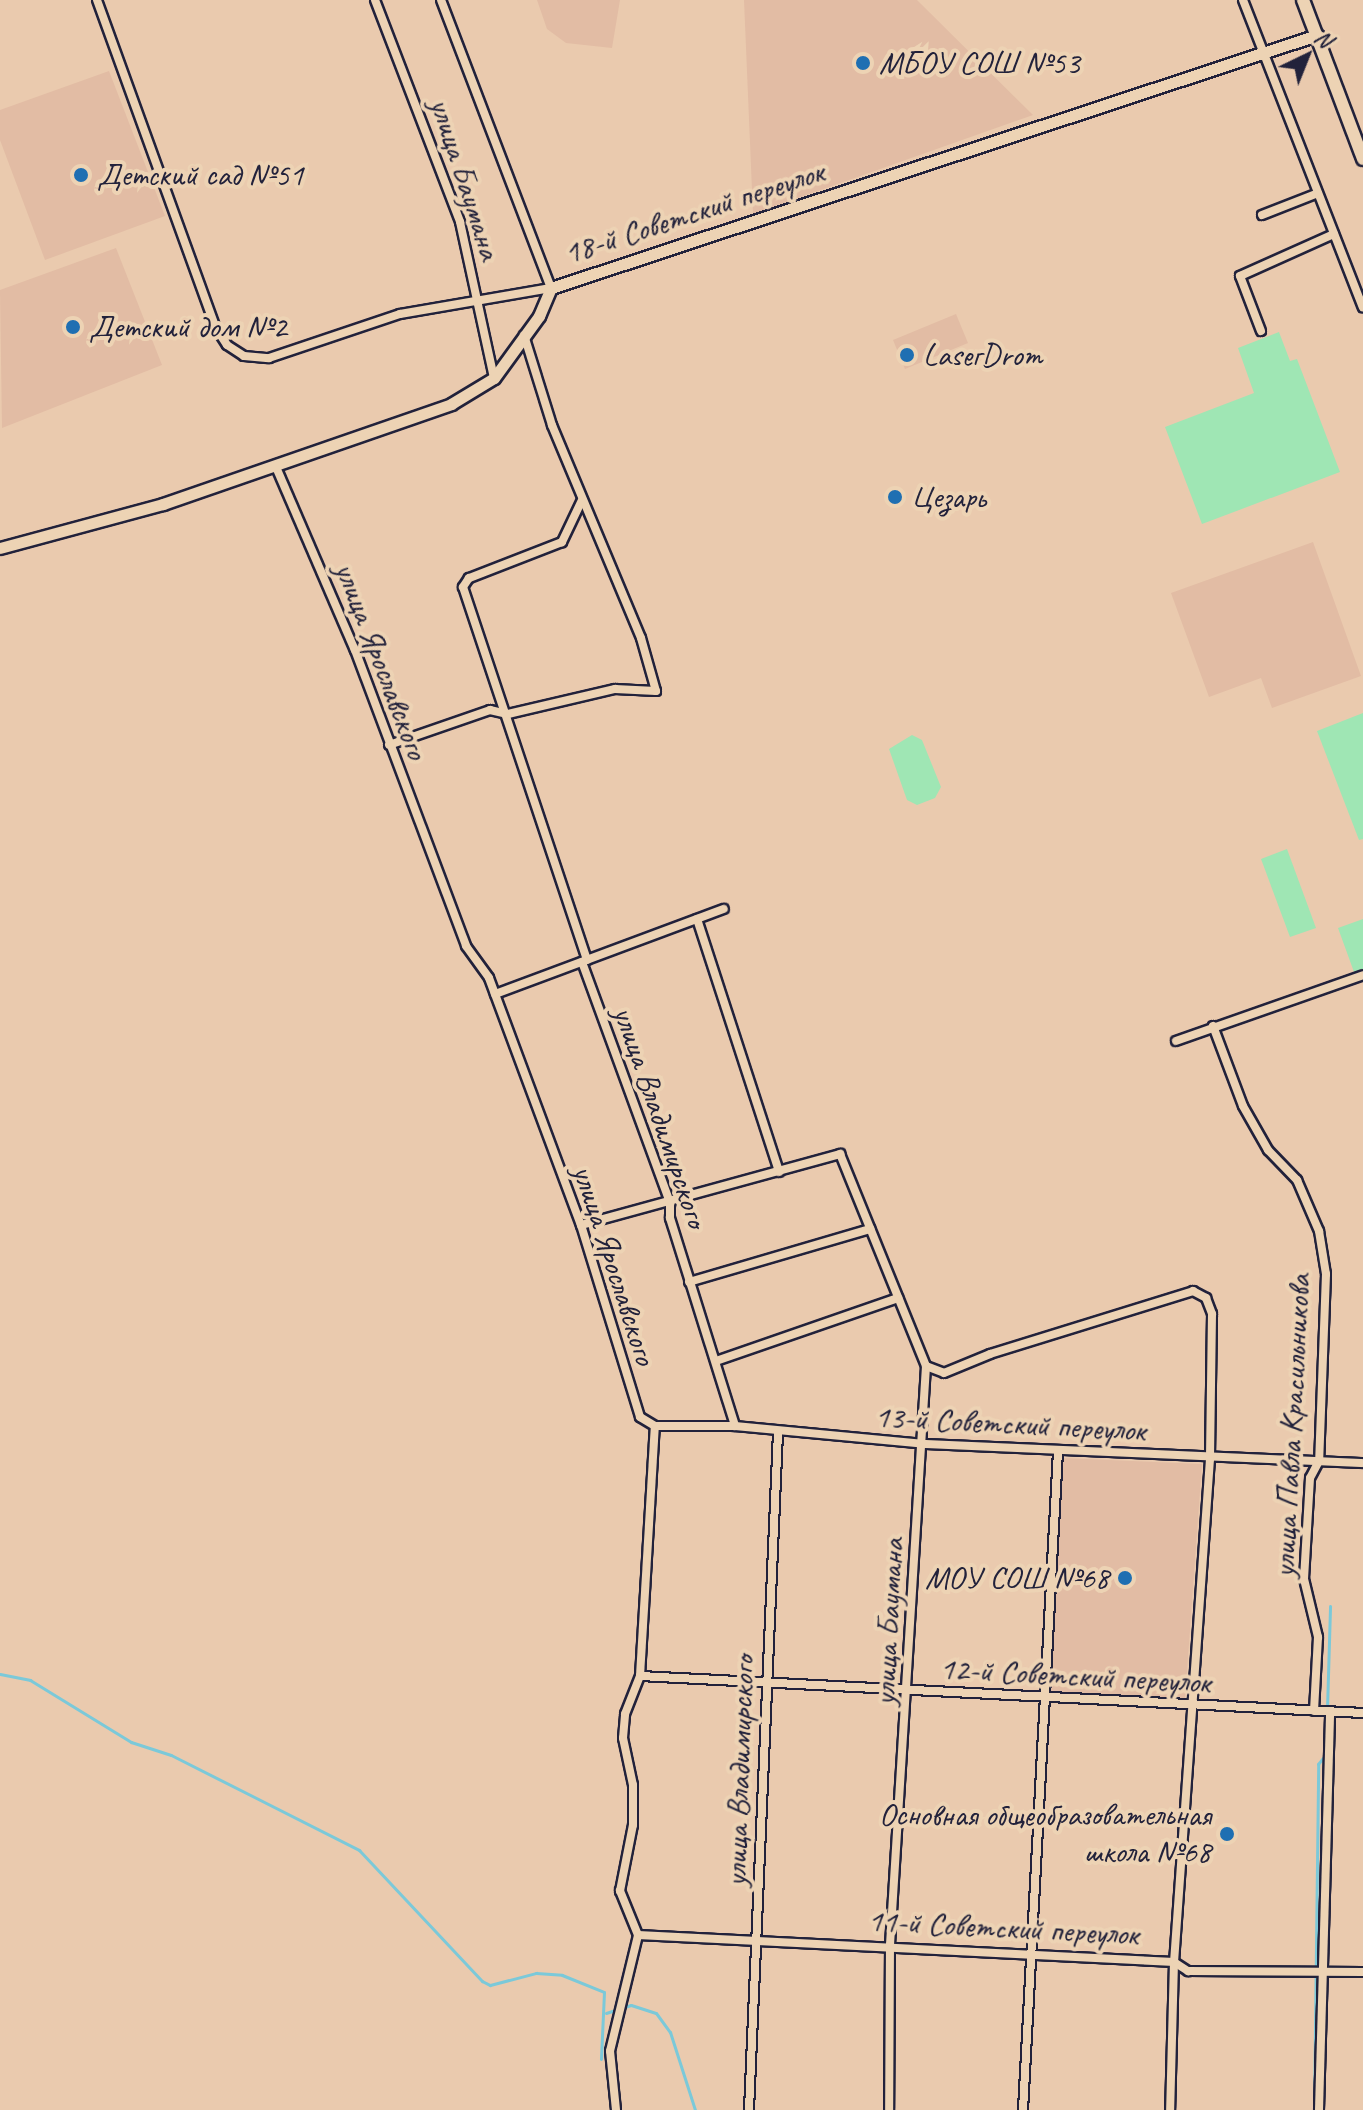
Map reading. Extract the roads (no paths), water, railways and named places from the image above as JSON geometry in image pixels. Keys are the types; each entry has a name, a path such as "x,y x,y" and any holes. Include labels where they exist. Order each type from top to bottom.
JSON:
{"main road":[{"path":"1303,0 1363,159"}],"street":[{"path":"97,0 216,328 227,345 244,356 269,358 400,314 551,288"},
{"name":"улица Баумана","path":"375,0 454,204 494,378"},
{"name":"улица Баумана","path":"441,0 551,288"},
{"path":"1243,0 1334,234 1360,290 1363,307"},
{"name":"18-й Советский переулок","path":"0,548 276,467 439,409 494,378 551,288 1317,35"},
{"path":"1262,215 1318,193"},
{"path":"1261,331 1240,276 1334,234"},
{"path":"389,745 490,710 508,714 615,689 656,691 641,638 541,397 524,335"},
{"name":"улица Ярославского","path":"276,467 355,650 466,946 495,994 581,1225 631,1400 640,1417 655,1426"},
{"name":"улица Владимирского","path":"582,500 562,542 469,578 463,587 508,714 585,961 670,1203 689,1282 735,1426"},
{"path":"495,994 724,909"},
{"path":"581,1225 779,1172 697,919"},
{"path":"1176,1041 1363,975"},
{"name":"улица Павла Красильникова","path":"1213,1026 1243,1106 1268,1150 1297,1180 1319,1231 1326,1274 1319,1461 1310,1478 1304,1579 1318,1637 1314,1711"},
{"name":"улица Баумана","path":"779,1172 840,1154 926,1366 910,1691 890,1945 889,2110"},
{"path":"689,1282 870,1229"},
{"path":"926,1366 944,1373 990,1354 1193,1291 1206,1298 1212,1314 1210,1459 1174,1962 1170,2110"},
{"path":"716,1361 898,1298"},
{"path":"616,2110 610,2051 638,1935 620,1891 633,1825 625,1714 640,1676 655,1426"},
{"name":"13-й Советский переулок","path":"655,1426 735,1426 778,1433 924,1444 1210,1459 1363,1463"},
{"name":"улица Владимирского","path":"749,2110 778,1433"},
{"path":"1023,2110 1028,1957 1041,1829 1058,1451"},
{"name":"12-й Советский переулок","path":"640,1676 1045,1700 1363,1713"},
{"path":"1319,2110 1330,1712"},
{"name":"11-й Советский переулок","path":"638,1935 890,1945 1028,1957 1174,1962 1188,1971 1363,1972"}],"waterway":[{"path":"1327,1709 1330,1606"},
{"path":"0,1674 30,1680 131,1742 171,1755 359,1850 482,1981 490,1985 536,1973 562,1975 604,1992 601,2059"},
{"path":"1314,2110 1318,1764 1327,1753"},
{"path":"606,2013 631,2005 656,2013 670,2032 695,2110"}],"place":[{"name":"МБОУ СОШ №53","path":"863,63"},
{"name":"Детский сад №51","path":"81,175"},
{"name":"Детский дом №2","path":"73,327"},
{"name":"LaseгDrom","path":"907,355"},
{"name":"Цезарь","path":"895,497"},
{"name":"МОУ СОШ №68","path":"1125,1578"},
{"name":"Основная общеобразовательная школа №68","path":"1227,1834"}]}
